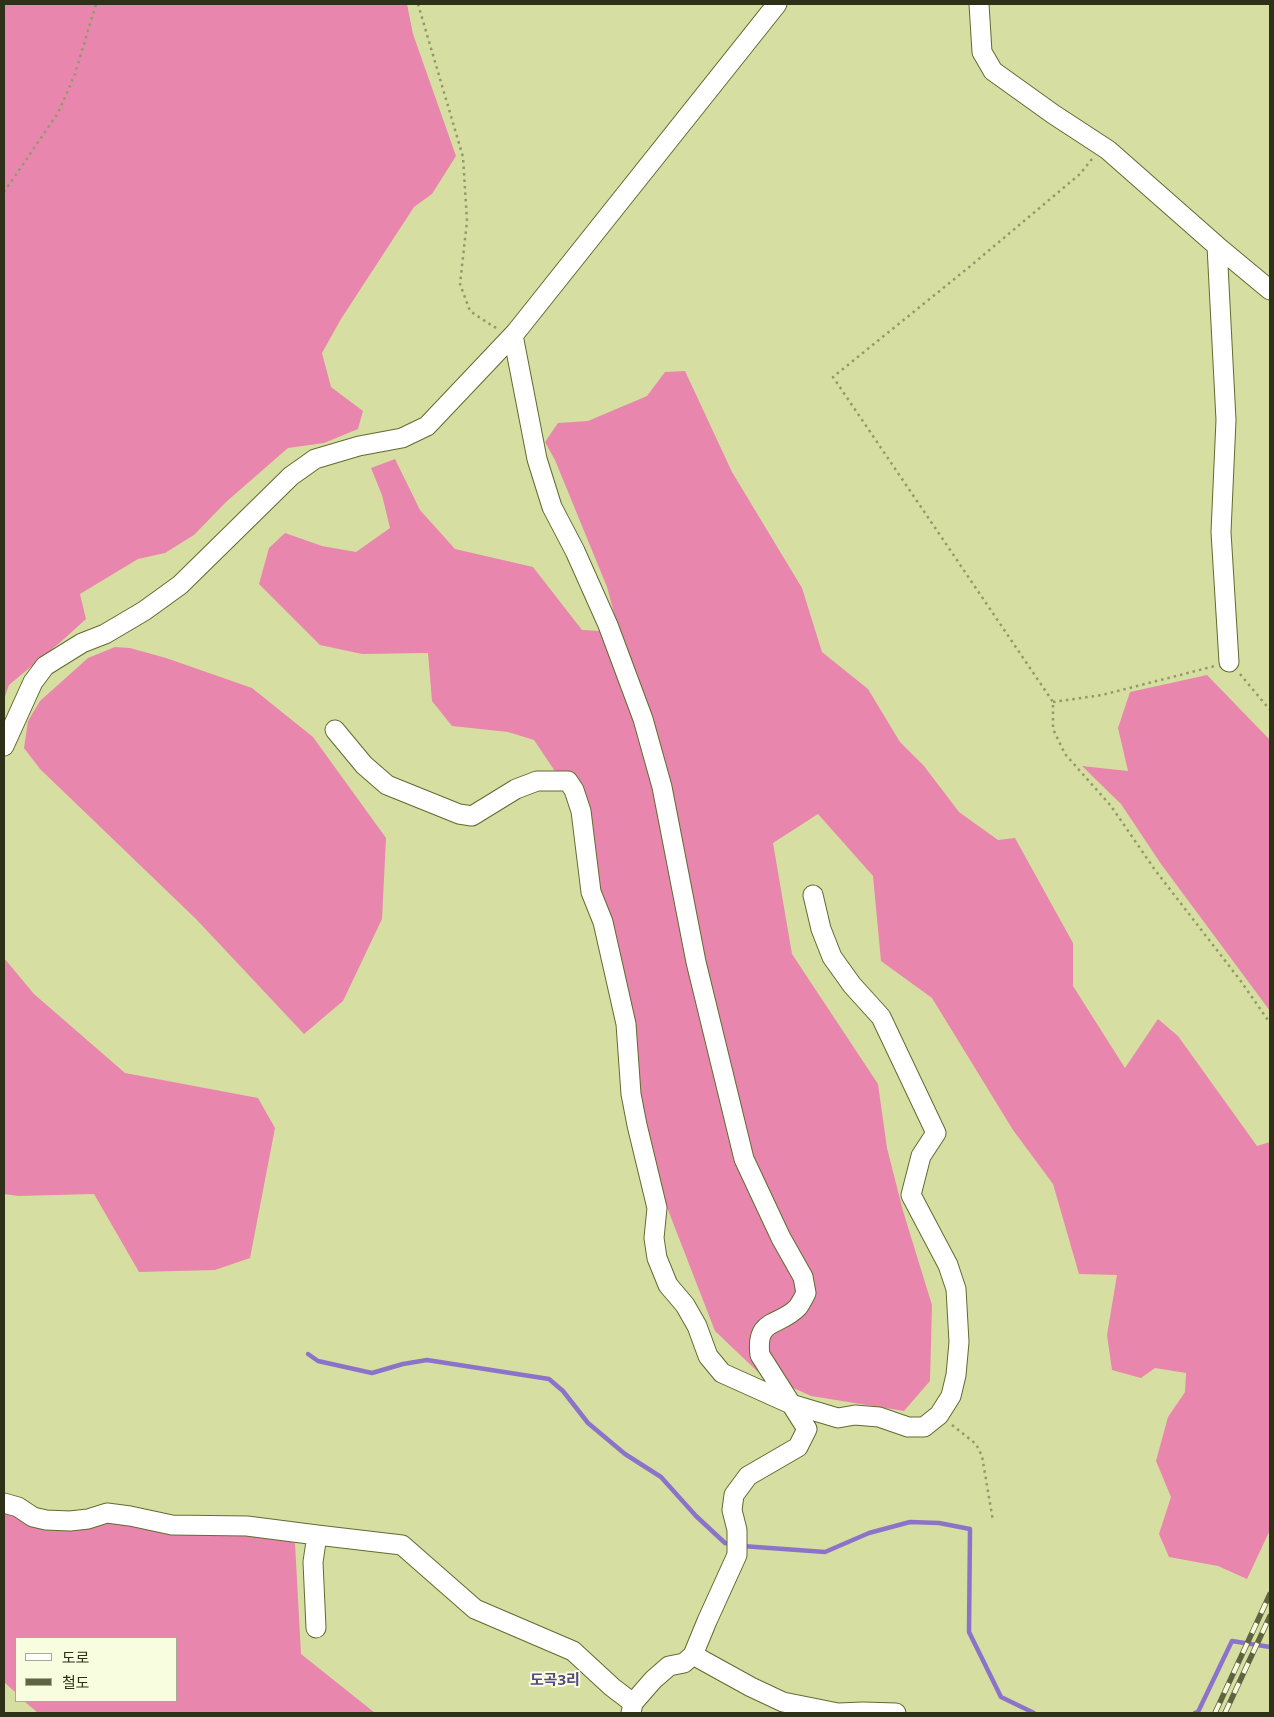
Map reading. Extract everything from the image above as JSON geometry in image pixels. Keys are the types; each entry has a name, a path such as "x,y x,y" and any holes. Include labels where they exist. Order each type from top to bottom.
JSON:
{"street":[{"path":"4,746 33,682 45,666 144,611 180,585 292,476 315,459 359,446 402,438 427,426 514,334 777,4"},
{"path":"979,4 982,52 993,71 1103,147 1270,290"},
{"path":"1217,246 1226,420 1221,532 1229,662"},
{"path":"4,1503 18,1507 33,1517 46,1520 70,1521 88,1519 107,1513 172,1525 247,1526 402,1545 475,1609 574,1651 632,1708 653,1680 669,1666 684,1663 693,1655 738,1555 737,1535 732,1510 734,1495 748,1476 798,1447 807,1429 760,1355 758,1341 766,1326 798,1307 806,1293 803,1277 777,1230 744,1160 696,962 662,787 643,719 608,625 575,550 552,507 538,459 514,334"},
{"path":"335,730 364,764 387,785 459,814 472,816 516,789 537,781 568,781 574,790 581,811 591,892 603,922 626,1024 636,1125 658,1208 654,1238 657,1258 668,1285 685,1305 693,1319 708,1356 722,1373 792,1404 838,1418 855,1414 879,1417 908,1427 924,1426 939,1415 951,1396 960,1342 956,1289 948,1265 911,1195 921,1156 936,1133 881,1017 852,985 832,957 821,929 813,895"},
{"path":"316,1628 313,1562 317,1535"},
{"path":"693,1655 751,1687 783,1702 839,1713 896,1713"}],"path":[{"path":"4,192 58,113 75,74 96,4"},
{"path":"418,4 463,157 467,221 460,284 470,311 494,327 514,334"},
{"path":"1103,147 1080,174 968,268 832,376 1053,702 1053,729 1065,754 1111,806 1154,870 1240,980 1270,1023"},
{"path":"1053,702 1102,695 1229,662 1270,710"},
{"path":"939,1415 976,1444 982,1456 993,1521"}],"shaded area":[{"path":"4,4 407,4 413,34 456,156 432,194 414,207 341,319 322,353 331,387 363,411 358,429 324,443 288,448 226,502 194,535 165,553 138,559 80,594 86,619 9,685 4,699"},
{"path":"685,371 732,472 802,588 822,652 868,689 900,742 924,766 959,812 998,840 1015,838 1073,943 1073,986 1125,1068 1158,1019 1178,1036 1257,1146 1270,1142 1270,1530 1247,1579 1218,1566 1169,1557 1159,1534 1171,1497 1156,1461 1168,1417 1185,1392 1186,1373 1155,1368 1141,1378 1112,1370 1107,1335 1117,1275 1079,1274 1053,1184 1013,1130 932,998 881,961 873,876 818,814 773,843 792,954 878,1084 887,1148 903,1211 932,1305 930,1381 904,1411 811,1396 758,1372 715,1331 663,1197 607,953 577,804 534,740 508,732 452,726 432,701 428,653 362,654 320,645 259,584 269,548 285,533 322,546 356,552 390,528 382,495 371,468 395,459 420,510 455,549 533,567 582,630 619,632 607,587 555,460 545,442 558,423 588,421 647,396 665,372"},
{"path":"115,647 130,648 166,658 252,688 313,737 386,838 382,919 343,1001 304,1034 196,919 40,769 24,748 28,721 40,701 88,658"},
{"path":"1207,675 1270,740 1270,1011 1161,864 1121,804 1082,766 1128,771 1118,728 1130,692"},
{"path":"4,958 34,994 125,1073 258,1098 275,1128 250,1258 215,1270 139,1272 94,1194 18,1196 4,1194"},
{"path":"4,1513 55,1528 202,1517 295,1543 301,1654 375,1713 38,1713 25,1702 178,1702 178,1637 15,1637 15,1692 4,1682"}],"waterway":[{"path":"308,1354 318,1361 372,1373 403,1364 427,1360 549,1379 563,1391 588,1423 625,1454 661,1477 696,1516 725,1543 732,1544"},
{"path":"742,1546 825,1552 869,1533 910,1522 939,1523 970,1529 969,1632 1001,1697 1034,1713"},
{"path":"1195,1713 1198,1712 1232,1641 1270,1647"}],"railway":[{"path":"1215,1713 1270,1594"},
{"path":"1225,1713 1270,1616"}],"district":[{"name":"도곡3리","path":"555,1681"}]}
